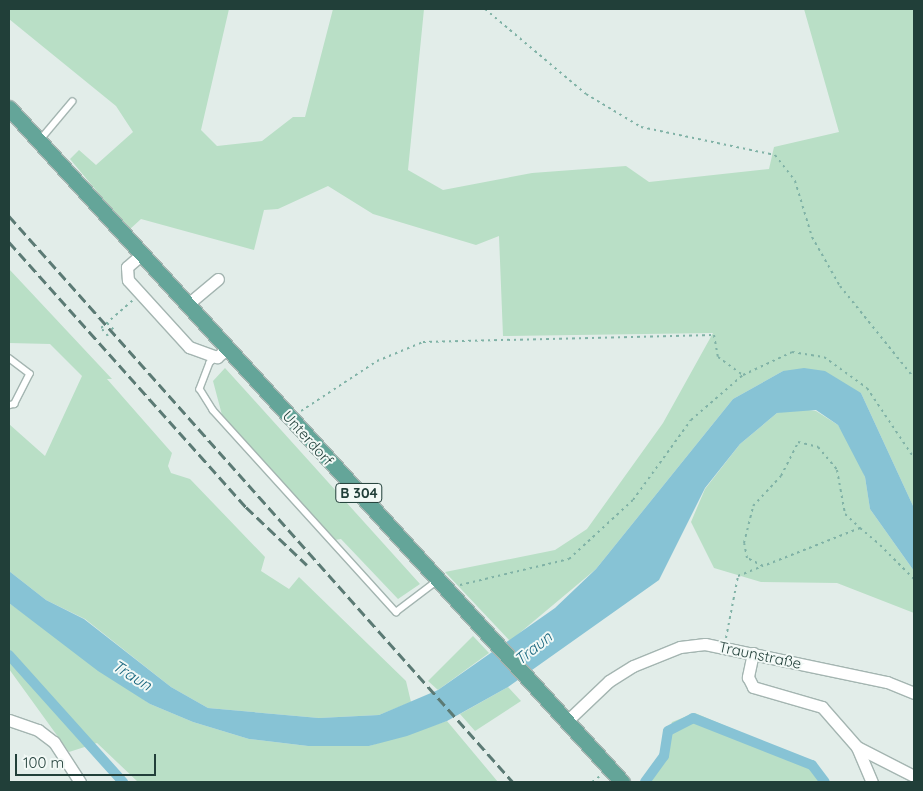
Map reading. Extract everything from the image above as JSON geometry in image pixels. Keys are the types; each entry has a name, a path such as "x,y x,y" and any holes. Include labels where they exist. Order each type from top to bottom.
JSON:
{"main road":[{"name":"Unterdorf","path":"9,108 188,304 222,353 290,418 567,721"},
{"name":"B 304","path":"567,721 622,782"}],"street":[{"name":"Unterdorf","path":"142,254 127,267 128,280 189,347 222,353"},
{"path":"188,304 218,279"},
{"name":"Traunstraße","path":"567,721 599,690 655,656 680,647 725,646 887,682 914,693"},
{"path":"754,653 748,677 753,687 822,707 857,747 872,782"},
{"path":"9,720 38,730 54,742 80,782"},
{"path":"857,747 914,776"}],"lane":[{"path":"39,141 72,102"},
{"path":"222,353 210,363 200,388 213,410 396,612 442,584"},
{"path":"9,358 30,374 15,404 9,406"}],"path":[{"path":"485,9 586,94 641,127 775,155 795,181 812,237 840,286 914,378"},
{"path":"108,336 101,328 140,293"},
{"path":"107,322 114,330"},
{"path":"290,418 377,361 423,342 714,334 718,357 742,375"},
{"path":"442,584 569,559 633,500 691,420 742,375 792,352 824,356 867,388 914,458"},
{"path":"763,566 747,558 744,543 753,506 781,476 798,442 818,447 837,470 845,514 914,578"},
{"path":"725,646 738,576 860,528"},
{"path":"592,782 600,775"},
{"path":"444,782 461,782"}],"green space":[{"path":"9,9 229,9 201,130 217,146 262,141 293,117 305,117 333,9 424,9 408,170 443,190 532,173 626,166 649,182 769,169 774,147 839,132 804,9 914,9 914,508 861,393 783,371 733,399 596,569 510,641 445,572 555,550 587,529 663,423 713,333 503,336 499,236 476,245 373,214 328,186 278,209 264,210 254,250 141,219 129,230 70,159 79,150 96,165 133,132 116,106 9,19"},
{"path":"9,269 112,379 107,379 172,453 168,466 171,473 190,479 265,557 261,571 289,589 299,577 406,681 411,702 379,715 319,718 208,708 171,687 85,619 46,600 9,571 9,424 45,456 82,376 50,344 9,343"},
{"path":"225,368 420,584 398,599 341,539 335,540 222,415 213,381"},
{"path":"796,408 816,411 838,425 852,447 865,477 870,509 914,571 914,613 837,583 761,582 714,568 691,522 705,489 740,444 777,413"},
{"path":"9,603 150,704 193,722 249,739 308,746 369,746 447,721 498,782 138,782 97,743 69,752 9,669"},
{"path":"473,636 489,653 438,690 428,681"},
{"path":"508,687 521,701 475,731 460,714"},
{"path":"695,713 815,764 824,782 641,782 660,760 672,722"}],"water":[{"name":"Traun","path":"804,368 825,371 861,393 914,508 914,571 870,509 865,477 838,425 816,410 777,413 740,444 705,488 659,580 508,687 447,721 407,736 369,746 308,746 249,739 193,722 150,704 98,671 9,603 9,571 46,600 84,619 171,687 208,708 319,718 379,715 438,690 555,608 596,569 733,399 783,371"}],"waterway":[{"path":"9,655 123,782"},
{"path":"645,782 664,756 668,731 693,718 812,765 825,782"}],"railway":[{"path":"9,216 513,782"},
{"path":"9,242 246,507 307,565"}]}
